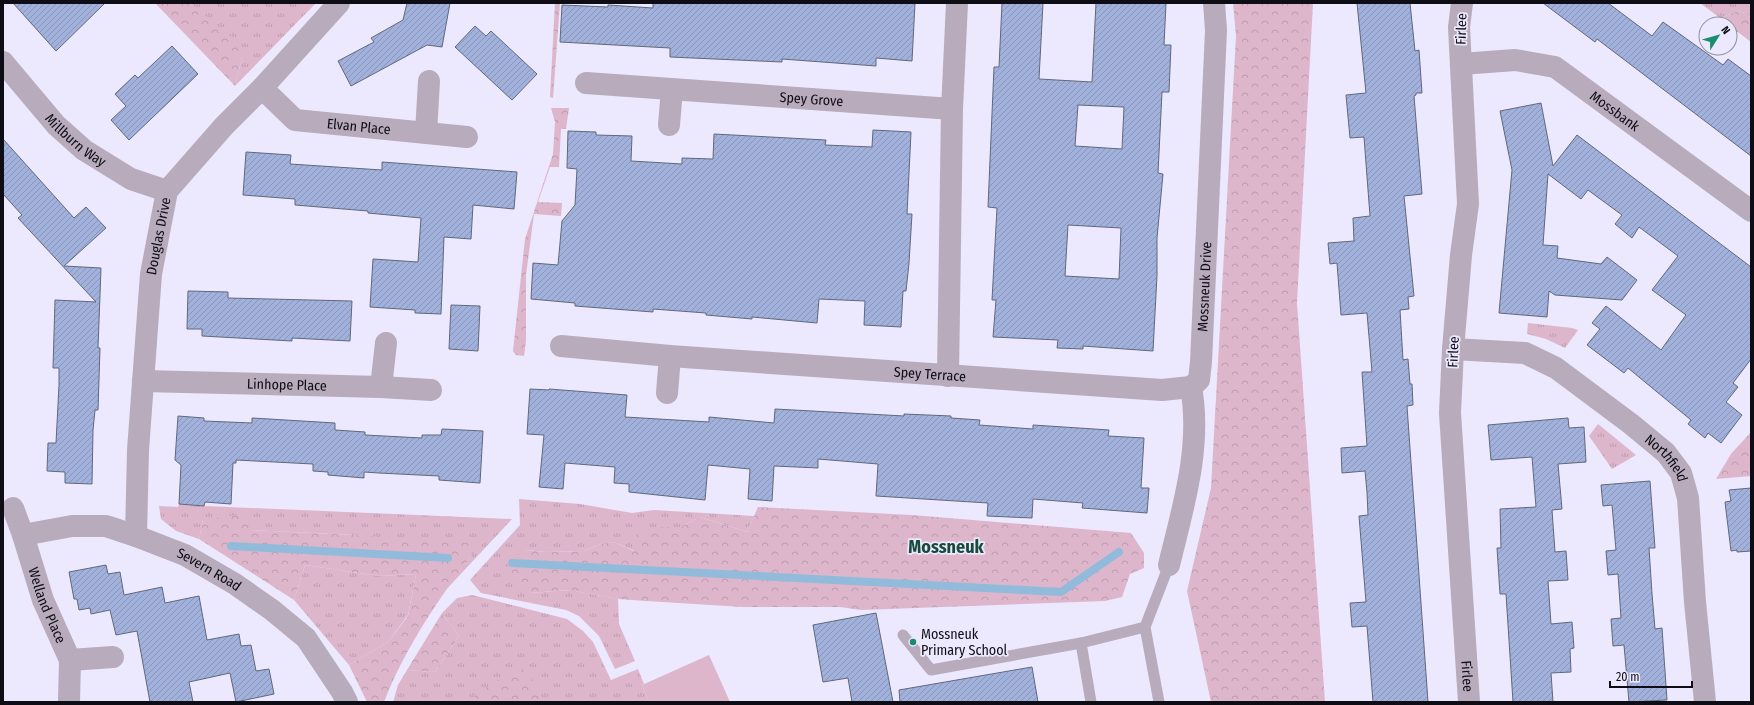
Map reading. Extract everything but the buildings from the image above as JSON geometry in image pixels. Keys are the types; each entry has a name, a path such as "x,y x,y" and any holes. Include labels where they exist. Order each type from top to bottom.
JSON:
{"street":[{"name":"Douglas Drive","path":"136,536 138,450 151,274 167,192 224,126 262,88 340,3"},
{"path":"948,376 952,109 956,3"},
{"name":"Mossneuk Drive","path":"1191,387 1199,380 1201,362 1216,30 1214,3"},
{"name":"Firlee","path":"1462,3 1459,27 1468,204 1461,255 1453,349 1450,413 1469,702"},
{"name":"Mossbank","path":"1461,64 1515,60 1555,67 1751,211"},
{"name":"Millburn Way","path":"3,62 56,125 84,150 131,179 167,192"},
{"path":"426,132 429,81"},
{"name":"Spey Grove","path":"586,82 952,109"},
{"name":"Elvan Place","path":"262,88 295,120 467,137"},
{"path":"669,125 672,89"},
{"path":"381,387 386,343"},
{"name":"Spey Terrace","path":"561,346 670,356 1162,390 1191,387"},
{"name":"Northfield","path":"1453,349 1525,353 1550,365 1631,424 1670,458 1680,474 1688,498 1695,602 1705,702"},
{"path":"667,393 670,356"},
{"name":"Linhope Place","path":"143,381 381,387 431,390"},
{"path":"1169,565 1188,486 1195,410 1191,387"},
{"name":"Welland Place","path":"13,508 43,600 70,660 69,702"},
{"name":"Severn Road","path":"23,535 72,526 106,526 185,555 235,584 272,610 306,638 347,702"},
{"path":"70,660 113,657"}],"lane":[{"path":"1159,702 1145,627 1169,565"},
{"path":"903,635 931,670 1080,643 1145,627"},
{"path":"1080,643 1091,702"}],"green space":[{"path":"155,3 190,3 233,38 242,58 235,86"},
{"path":"190,3 316,3 235,86 242,58 209,20"},
{"path":"555,3 560,3 553,98 550,97"},
{"path":"1233,3 1313,3 1297,303 1325,702 1211,702 1187,591 1211,488 1236,36"},
{"path":"1700,3 1751,3 1751,18 1740,10 1725,16 1717,16"},
{"path":"1740,10 1751,18 1751,42 1738,32 1738,16 1725,16"},
{"path":"551,108 569,108 566,129 561,129 559,167 550,167 538,202 562,203 561,216 534,214 526,275 526,341 524,356 516,355 513,351 525,239 553,154 555,122"},
{"path":"1528,323 1578,330 1565,348 1546,339 1527,334"},
{"path":"1598,424 1636,455 1612,469 1589,436"},
{"path":"1751,432 1751,476 1716,479 1731,454"},
{"path":"519,499 580,504 632,513 654,510 754,516 747,532 700,517 680,527 659,527 635,551 614,542 601,544 584,551 546,552 525,550 530,593 570,590 618,599 619,624 635,661 615,669 599,636 579,616 566,610 481,593 470,580 520,525"},
{"path":"179,504 512,519 442,594 474,552 356,535 251,530 203,520 199,539 176,531 161,519 159,506 178,507"},
{"path":"758,507 912,515 1131,533 1144,553 1144,568 1130,574 1122,597 1105,601 861,610 840,607 743,607 646,601 618,599 569,590 530,593 506,575 509,561 525,550 546,552 584,551 601,544 614,542 634,551 630,539 637,534 659,527 680,527 700,517 747,532"},
{"path":"244,514 251,530 356,535 471,543 474,552 448,587 412,643 392,682 384,702 367,702 349,665 388,642 408,616 416,574 379,576 305,565 294,600 199,539 203,520"},
{"path":"305,565 379,576 416,574 408,615 388,642 349,665 294,600"},
{"path":"472,595 567,619 583,631 593,642 611,680 638,669 644,684 642,685 649,702 393,702 398,685 407,670 435,672 459,636 442,613 457,598"},
{"path":"442,613 459,636 435,672 407,670"},
{"path":"709,655 730,702 649,702 642,685"},
{"path":"522,669 535,682 540,694 537,702 479,702 475,695 504,676"}],"waterway":[{"path":"231,546 448,558"},
{"path":"512,563 1061,592 1119,552"}],"place":[{"name":"Mossneuk Primary School","path":"913,642"}],"district":[{"name":"Mossneuk","path":"946,547"}]}
